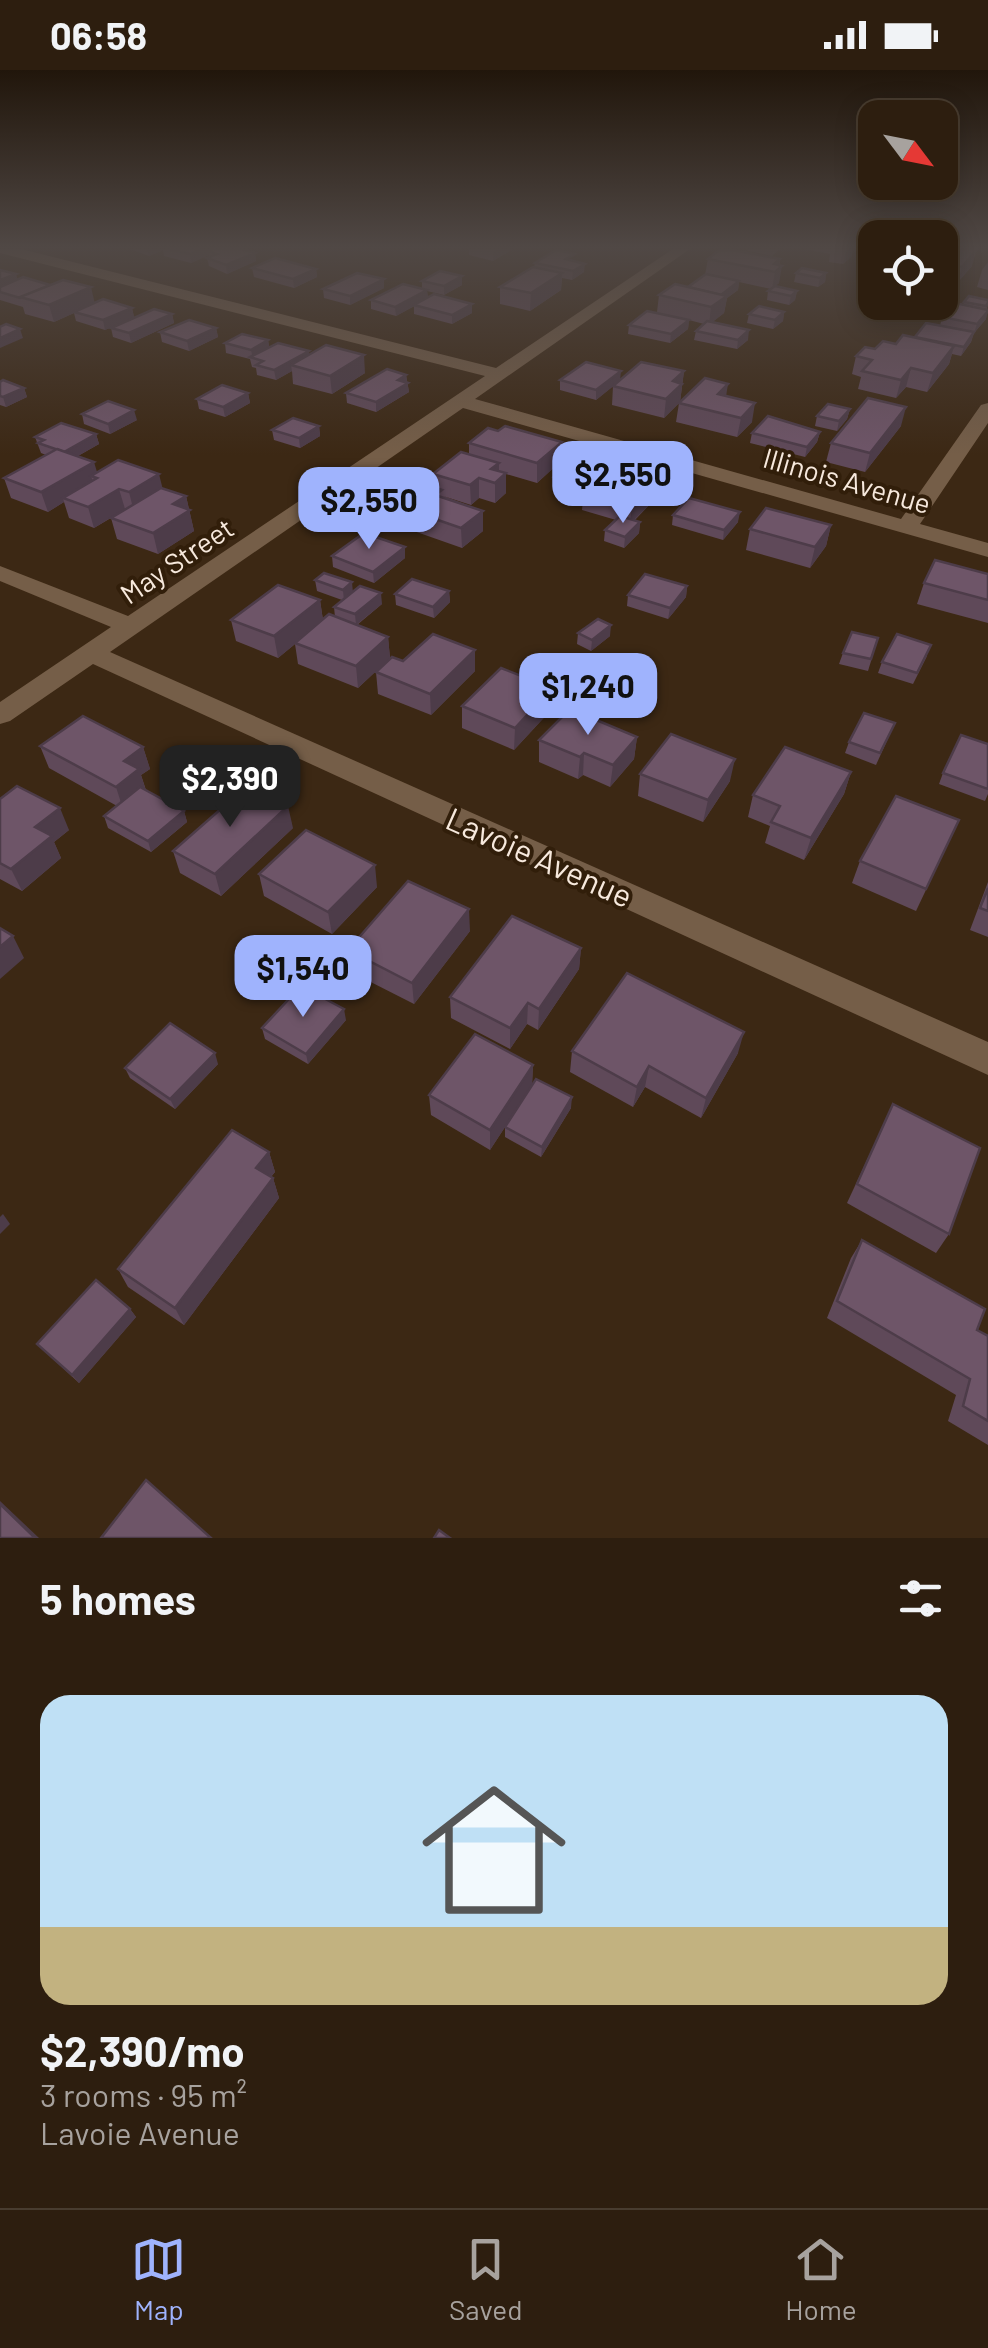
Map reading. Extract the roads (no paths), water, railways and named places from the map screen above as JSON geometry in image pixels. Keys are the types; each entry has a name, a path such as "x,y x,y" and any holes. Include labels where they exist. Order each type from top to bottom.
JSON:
{"street":[{"path":"274,318 498,374"},
{"name":"May Street","path":"0,715 582,318"},
{"name":"Illinois Avenue","path":"460,401 988,550"},
{"path":"908,526 988,409"},
{"path":"0,574 130,626"},
{"name":"Lavoie Avenue","path":"91,654 988,1060"}]}
